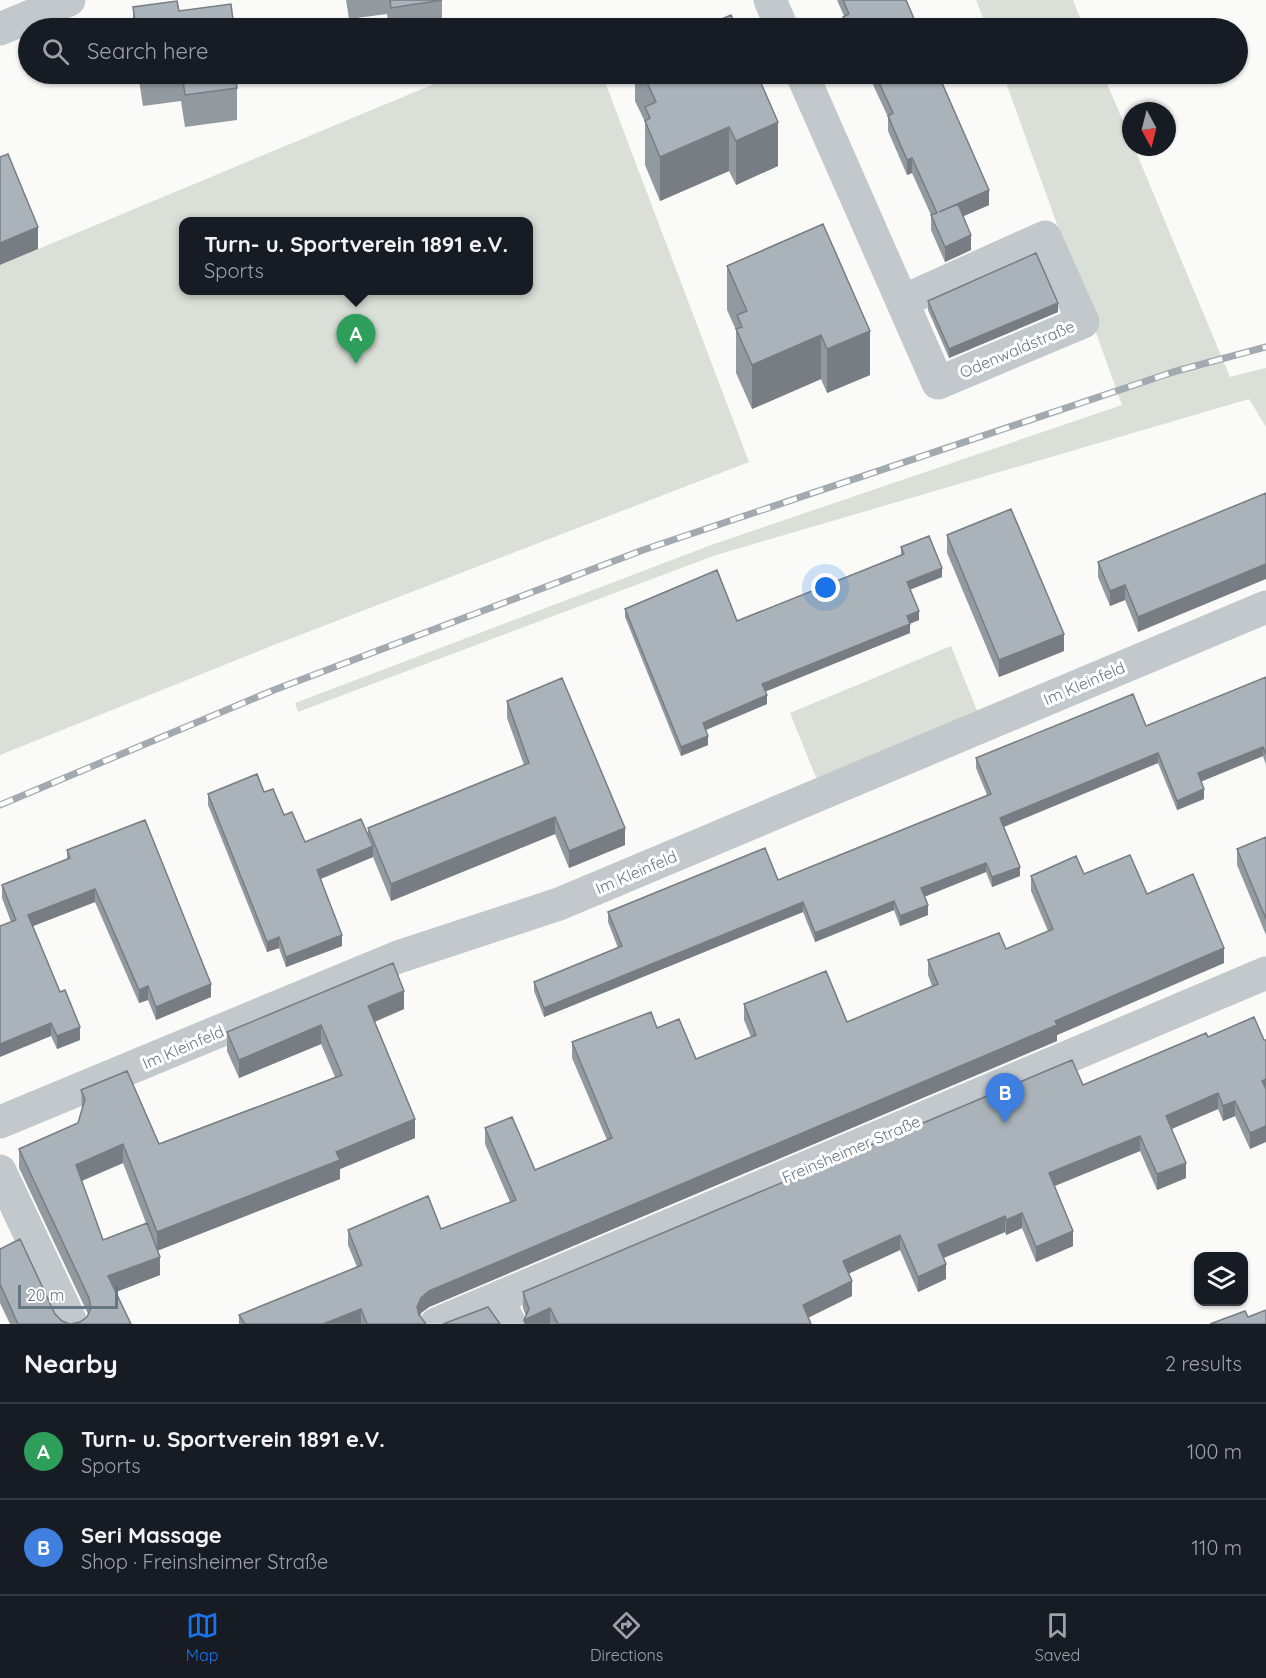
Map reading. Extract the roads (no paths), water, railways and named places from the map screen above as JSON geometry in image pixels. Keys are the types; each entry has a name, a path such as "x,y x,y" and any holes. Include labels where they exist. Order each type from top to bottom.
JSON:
{"street":[{"path":"26,18 69,0"},
{"path":"770,0 778,18"},
{"path":"0,29 18,21"},
{"name":"Odenwaldstraße","path":"806,84 938,383 1083,322 1045,237 903,301"},
{"name":"Im Kleinfeld","path":"0,1122 398,957 559,904 1266,607"},
{"name":"Freinsheimer Straße","path":"436,1324 504,1312 1266,973"},
{"path":"0,1171 72,1324"}],"railway":[{"path":"0,805 274,690 643,550 1173,372 1266,347"}],"place":[{"name":"Turn- u. Sportverein 1891 e.V.","path":"356,364"},
{"name":"Seri Massage","path":"1005,1123"}]}
